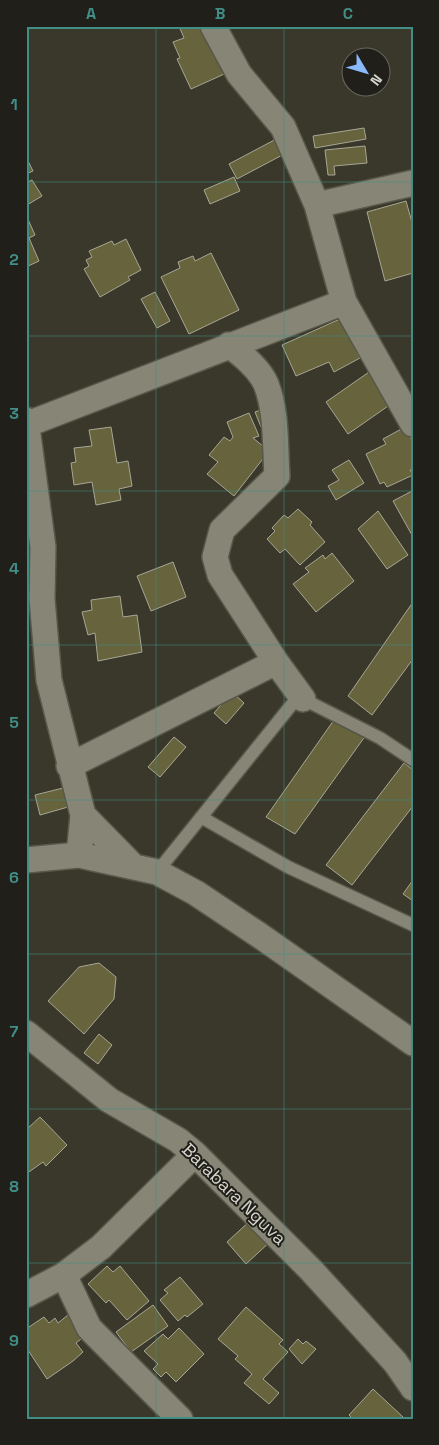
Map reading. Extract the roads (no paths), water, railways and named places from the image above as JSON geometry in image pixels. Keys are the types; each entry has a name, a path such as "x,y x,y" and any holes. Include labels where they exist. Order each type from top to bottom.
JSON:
{"street":[{"path":"214,26 240,74 283,127 317,204 344,302 413,424"},
{"path":"317,204 413,183"},
{"path":"79,855 83,815 69,766 49,680 34,601 43,547 27,422 65,411 229,345 344,302"},
{"path":"229,345 248,359 265,382 272,408 277,476 222,530 215,557 220,575 276,662 303,699"},
{"path":"69,766 276,662"},
{"path":"83,815 145,869"},
{"path":"26,860 79,855 145,869 196,893 413,1043"},
{"name":"Barabara Nguva","path":"26,1033 109,1100 178,1140 195,1154 312,1270 395,1362 413,1388"},
{"path":"26,1295 64,1275 101,1247 195,1154"},
{"path":"64,1275 89,1328 180,1419"}],"lane":[{"path":"145,869 201,817 294,704 303,699 380,738 413,760"},
{"path":"201,817 288,867 413,925"}]}
